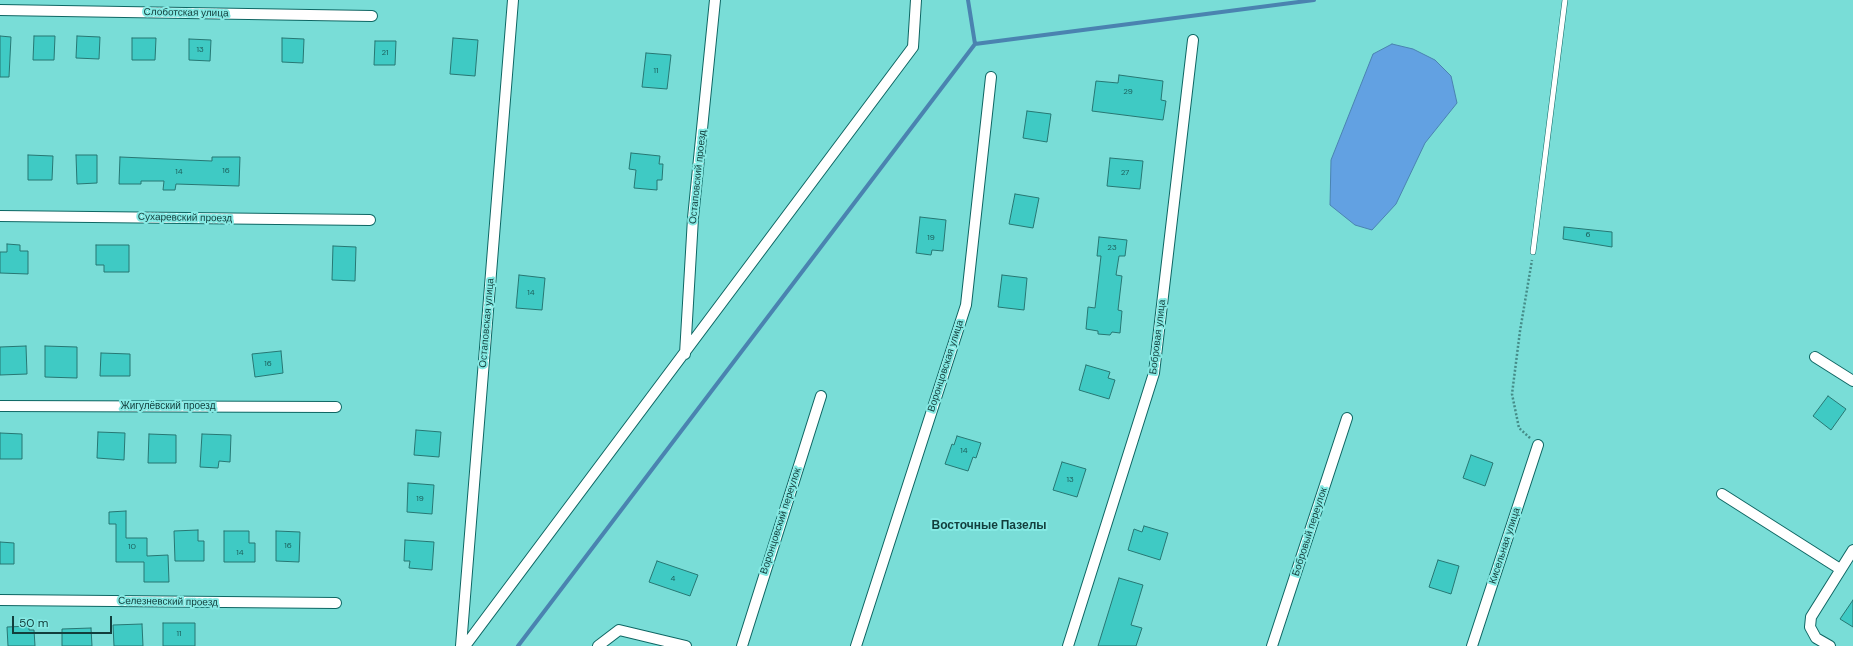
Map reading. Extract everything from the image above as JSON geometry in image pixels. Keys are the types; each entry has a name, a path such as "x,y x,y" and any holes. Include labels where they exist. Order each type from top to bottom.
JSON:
{"street":[{"name":"Остаповская улица","path":"462,646 513,0"},
{"name":"Остаповский проезд","path":"685,354 693,218 715,0"},
{"path":"465,646 685,354 913,47 916,0"},
{"name":"Слоботская улица","path":"0,10 372,16"},
{"name":"Бобровая улица","path":"1068,646 1154,373 1193,40"},
{"name":"Воронцовская улица","path":"856,646 966,305 991,77"},
{"name":"Сухаревский проезд","path":"0,216 370,220"},
{"path":"1815,357 1853,381"},
{"name":"Воронцовский переулок","path":"742,646 821,396"},
{"name":"Жигулёвский проезд","path":"0,406 336,407"},
{"name":"Бобровый переулок","path":"1272,646 1347,418"},
{"name":"Кисельная улица","path":"1472,646 1538,445"},
{"path":"1722,494 1840,569"},
{"path":"1830,646 1816,638 1810,627 1811,617 1853,550"},
{"name":"Селезневский проезд","path":"0,600 336,603"},
{"path":"598,646 619,630 686,646"}],"lane":[{"path":"1533,252 1565,0"}],"path":[{"path":"1533,252 1520,331 1512,394 1519,428 1538,445"}],"water":[{"path":"1392,44 1413,49 1435,60 1451,76 1457,103 1425,143 1396,204 1372,230 1355,225 1330,205 1331,160 1373,54"}],"building":[{"path":"0,36 11,37 9,77 0,77"},
{"path":"34,36 55,36 54,60 33,60"},
{"path":"77,36 100,37 99,59 76,58"},
{"path":"132,38 156,38 155,60 132,60"},
{"path":"282,38 304,39 303,63 282,62"},
{"path":"453,38 478,40 475,76 450,74"},
{"path":"189,39 211,40 210,61 189,60"},
{"path":"375,41 396,41 395,65 374,65"},
{"path":"646,53 671,55 667,89 642,87"},
{"path":"1119,75 1163,81 1161,100 1166,101 1163,120 1092,111 1096,81 1118,83"},
{"path":"1027,111 1051,114 1047,142 1023,138"},
{"path":"631,153 660,156 659,164 663,164 662,180 657,180 657,190 634,188 636,170 629,169"},
{"path":"28,155 53,156 52,180 28,180"},
{"path":"76,155 97,155 97,183 77,184"},
{"path":"120,157 212,161 212,157 240,157 239,186 176,184 175,190 163,190 164,181 141,181 141,184 119,184"},
{"path":"1110,158 1143,161 1140,189 1107,186"},
{"path":"1015,194 1039,198 1033,228 1009,224"},
{"path":"920,217 946,220 943,251 932,250 931,255 916,253"},
{"path":"1564,227 1612,232 1612,247 1563,239"},
{"path":"1099,237 1127,240 1125,256 1119,256 1116,275 1122,276 1118,310 1122,311 1120,333 1112,332 1110,335 1098,334 1098,331 1086,329 1088,307 1095,308 1101,256 1097,256"},
{"path":"7,244 20,245 20,251 28,251 28,274 0,273 0,252 7,252"},
{"path":"96,245 129,245 129,272 104,272 104,265 96,265"},
{"path":"333,246 356,247 355,281 332,280"},
{"path":"519,275 545,278 542,310 516,308"},
{"path":"1002,275 1027,278 1024,310 998,307"},
{"path":"26,346 27,374 0,375 0,347"},
{"path":"45,346 77,347 77,378 45,377"},
{"path":"281,351 283,373 255,377 252,354"},
{"path":"101,353 130,354 130,376 100,376"},
{"path":"1086,365 1110,372 1108,378 1115,380 1109,399 1079,390"},
{"path":"1828,396 1846,409 1831,430 1813,416"},
{"path":"416,430 441,432 439,457 414,455"},
{"path":"98,432 125,433 124,460 97,458"},
{"path":"0,433 22,434 22,459 0,459"},
{"path":"149,434 176,435 176,463 148,463"},
{"path":"202,434 231,435 230,462 219,461 218,468 200,467"},
{"path":"957,436 981,443 976,458 973,457 968,471 945,464 952,444 954,445"},
{"path":"1471,455 1493,463 1485,486 1463,478"},
{"path":"1062,462 1086,469 1077,497 1053,490"},
{"path":"408,483 434,485 432,514 407,512"},
{"path":"126,511 126,538 147,538 147,556 168,555 169,582 144,582 144,562 116,562 116,524 109,524 109,512"},
{"path":"1144,526 1168,533 1160,560 1128,550 1134,529 1142,532"},
{"path":"198,530 198,541 204,541 204,561 175,561 174,531"},
{"path":"224,531 249,531 249,543 255,543 255,562 224,562"},
{"path":"276,531 300,532 299,562 276,561"},
{"path":"405,540 434,542 432,570 409,568 410,561 404,561"},
{"path":"0,542 14,543 14,564 0,564"},
{"path":"1438,560 1459,566 1451,594 1429,587"},
{"path":"657,561 698,575 690,596 649,582"},
{"path":"1119,578 1143,585 1131,625 1142,628 1136,646 1098,646"},
{"path":"1853,600 1853,627 1840,619"},
{"path":"163,623 195,623 195,646 163,646"},
{"path":"142,624 143,646 114,646 113,625"},
{"path":"29,626 29,630 34,630 35,646 8,646 7,627"},
{"path":"91,628 92,646 62,646 62,629"}],"waterway":[{"path":"968,0 975,44"},
{"path":"518,646 975,44 1314,0"}],"district":[{"name":"Восточные Пазелы","path":"989,526"}]}
